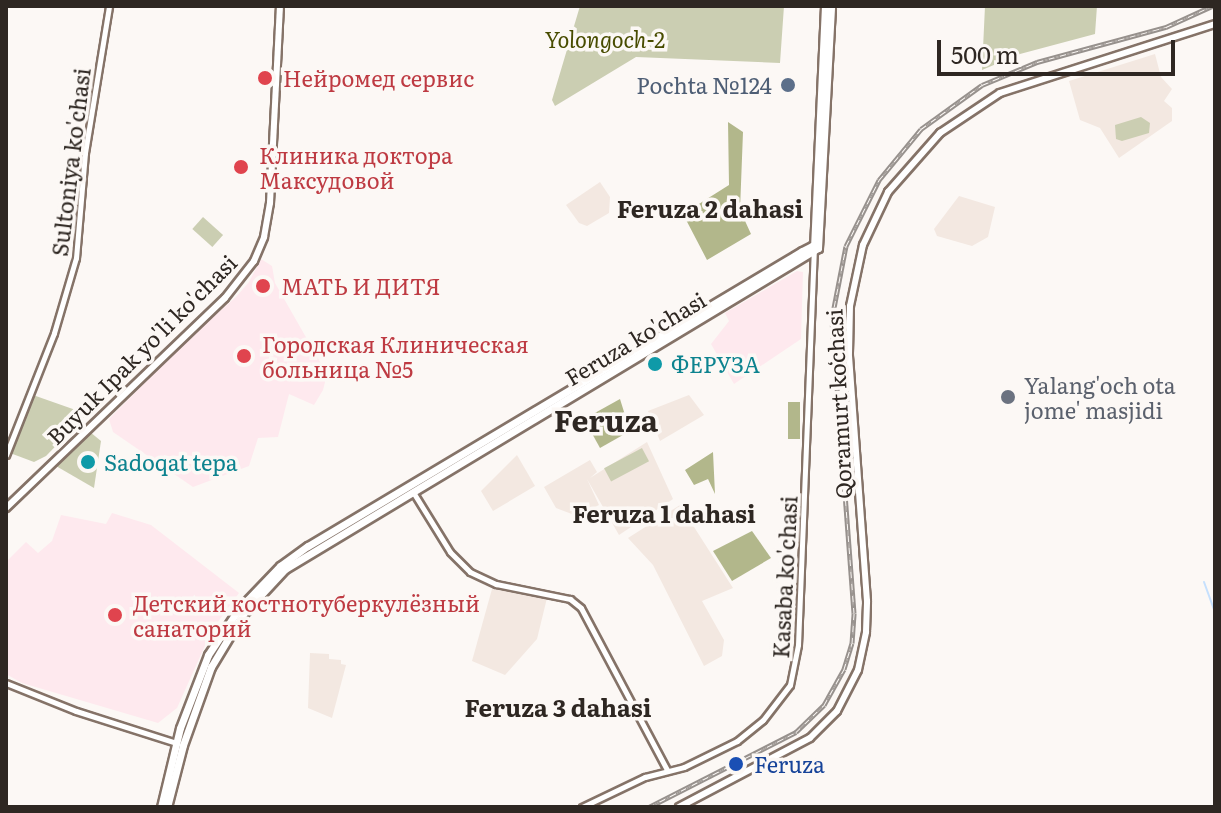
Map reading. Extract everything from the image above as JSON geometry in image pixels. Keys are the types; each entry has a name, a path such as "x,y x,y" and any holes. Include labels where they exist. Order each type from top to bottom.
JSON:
{"main road":[{"name":"Buyuk Ipak yo'li ko'chasi","path":"6,506 225,298 246,274 258,251 270,203 279,6"},
{"path":"815,245 825,6"},
{"path":"815,245 831,6"},
{"name":"Qoramurt koʻchasi","path":"681,807 810,738 844,702 858,670 866,632 867,601 849,353 850,306 852,282 863,245 888,192 940,133 1000,93 1215,26"},
{"name":"Feruza ko'chasi","path":"179,744 211,667 243,614 291,565 344,528 815,245"},
{"path":"161,807 179,744"},
{"path":"167,807 179,744"}],"street":[{"name":"Sultoniya ko'chasi","path":"6,455 54,333 75,262 85,153 109,6"},
{"name":"Kasaba ko'chasi","path":"582,807 667,770 690,765 750,731 769,714 792,681 798,645 815,245"},
{"path":"802,255 811,261 814,270"},
{"path":"411,488 447,549 467,570 490,582 570,599 579,606 667,770"},
{"path":"6,683 76,711 179,744"}],"shaded area":[{"path":"1155,54 1161,77 1172,89 1164,101 1172,108 1172,121 1119,158 1100,128 1080,120 1069,81"},
{"path":"600,182 610,197 609,213 587,226 579,223 566,205"},
{"path":"959,196 995,207 988,237 972,246 937,236 934,229"},
{"name":"Городская Клиническая больница №5","path":"261,259 272,266 275,283 327,374 323,390 314,405 289,394 278,437 258,438 249,466 193,487 113,432 109,419 189,338 236,297 249,282"},
{"path":"797,271 803,272 801,339 734,384 711,344 729,321 725,313"},
{"path":"689,395 704,415 660,441 648,411"},
{"path":"647,442 673,499 619,535 587,479 599,505 577,516 556,508 544,487 590,460 597,472 590,478"},
{"path":"517,455 535,486 493,511 481,491"},
{"path":"680,505 733,588 702,601 724,640 722,656 704,666 653,565 628,538"},
{"name":"Детский костнотуберкулёзный санаторий","path":"112,513 151,525 239,593 212,630 177,708 158,723 22,683 6,674 6,562 26,542 38,553 52,541 61,515 106,524"},
{"path":"492,589 547,598 537,639 505,675 472,661"},
{"path":"310,653 329,654 329,659 341,660 341,664 346,665 332,718 308,708"}],"green space":[{"name":"Yolongoch-2","path":"580,6 784,6 780,63 636,57 555,106 552,100"},
{"path":"985,6 1097,6 1095,34 1020,54 982,70"},
{"path":"1141,117 1150,123 1149,133 1122,141 1116,139 1115,125"},
{"path":"728,122 743,132 740,210 751,234 707,260 683,214 729,185"},
{"path":"203,217 223,235 212,247 192,229"},
{"path":"33,395 87,414 46,456 34,462 10,453"},
{"path":"620,399 630,431 600,448 584,419"},
{"path":"788,402 800,402 800,439 788,439"},
{"path":"90,432 101,441 94,488 56,466"},
{"path":"642,448 649,461 611,481 604,468"},
{"path":"713,452 715,494 708,479 694,485 685,470"},
{"path":"752,531 771,558 732,581 713,551"}],"waterway":[{"path":"1204,582 1215,612"}],"railway":[{"path":"649,807 796,732 824,705 844,669 852,643 854,613 832,318 846,246 879,180 921,129 982,85 1037,62 1166,27 1212,6"}],"place":[{"name":"Нейромед сервис","path":"265,78"},
{"name":"Pochta №124","path":"788,85"},
{"name":"Клиника доктора Максудовой","path":"241,167"},
{"name":"МАТЬ И ДИТЯ","path":"263,286"},
{"name":"Городская Клиническая больница №5","path":"244,356"},
{"name":"ФЕРУЗА","path":"655,364"},
{"name":"Yalang'och ota jome' masjidi","path":"1008,397"},
{"name":"Sadoqat tepa","path":"88,462"},
{"name":"Детский костнотуберкулёзный санаторий","path":"115,615"},
{"name":"Feruza","path":"736,764"}],"district":[{"name":"Feruza 2 dahasi","path":"710,208"},
{"name":"Feruza","path":"606,419"},
{"name":"Feruza 1 dahasi","path":"664,513"},
{"name":"Feruza 3 dahasi","path":"558,707"}]}
